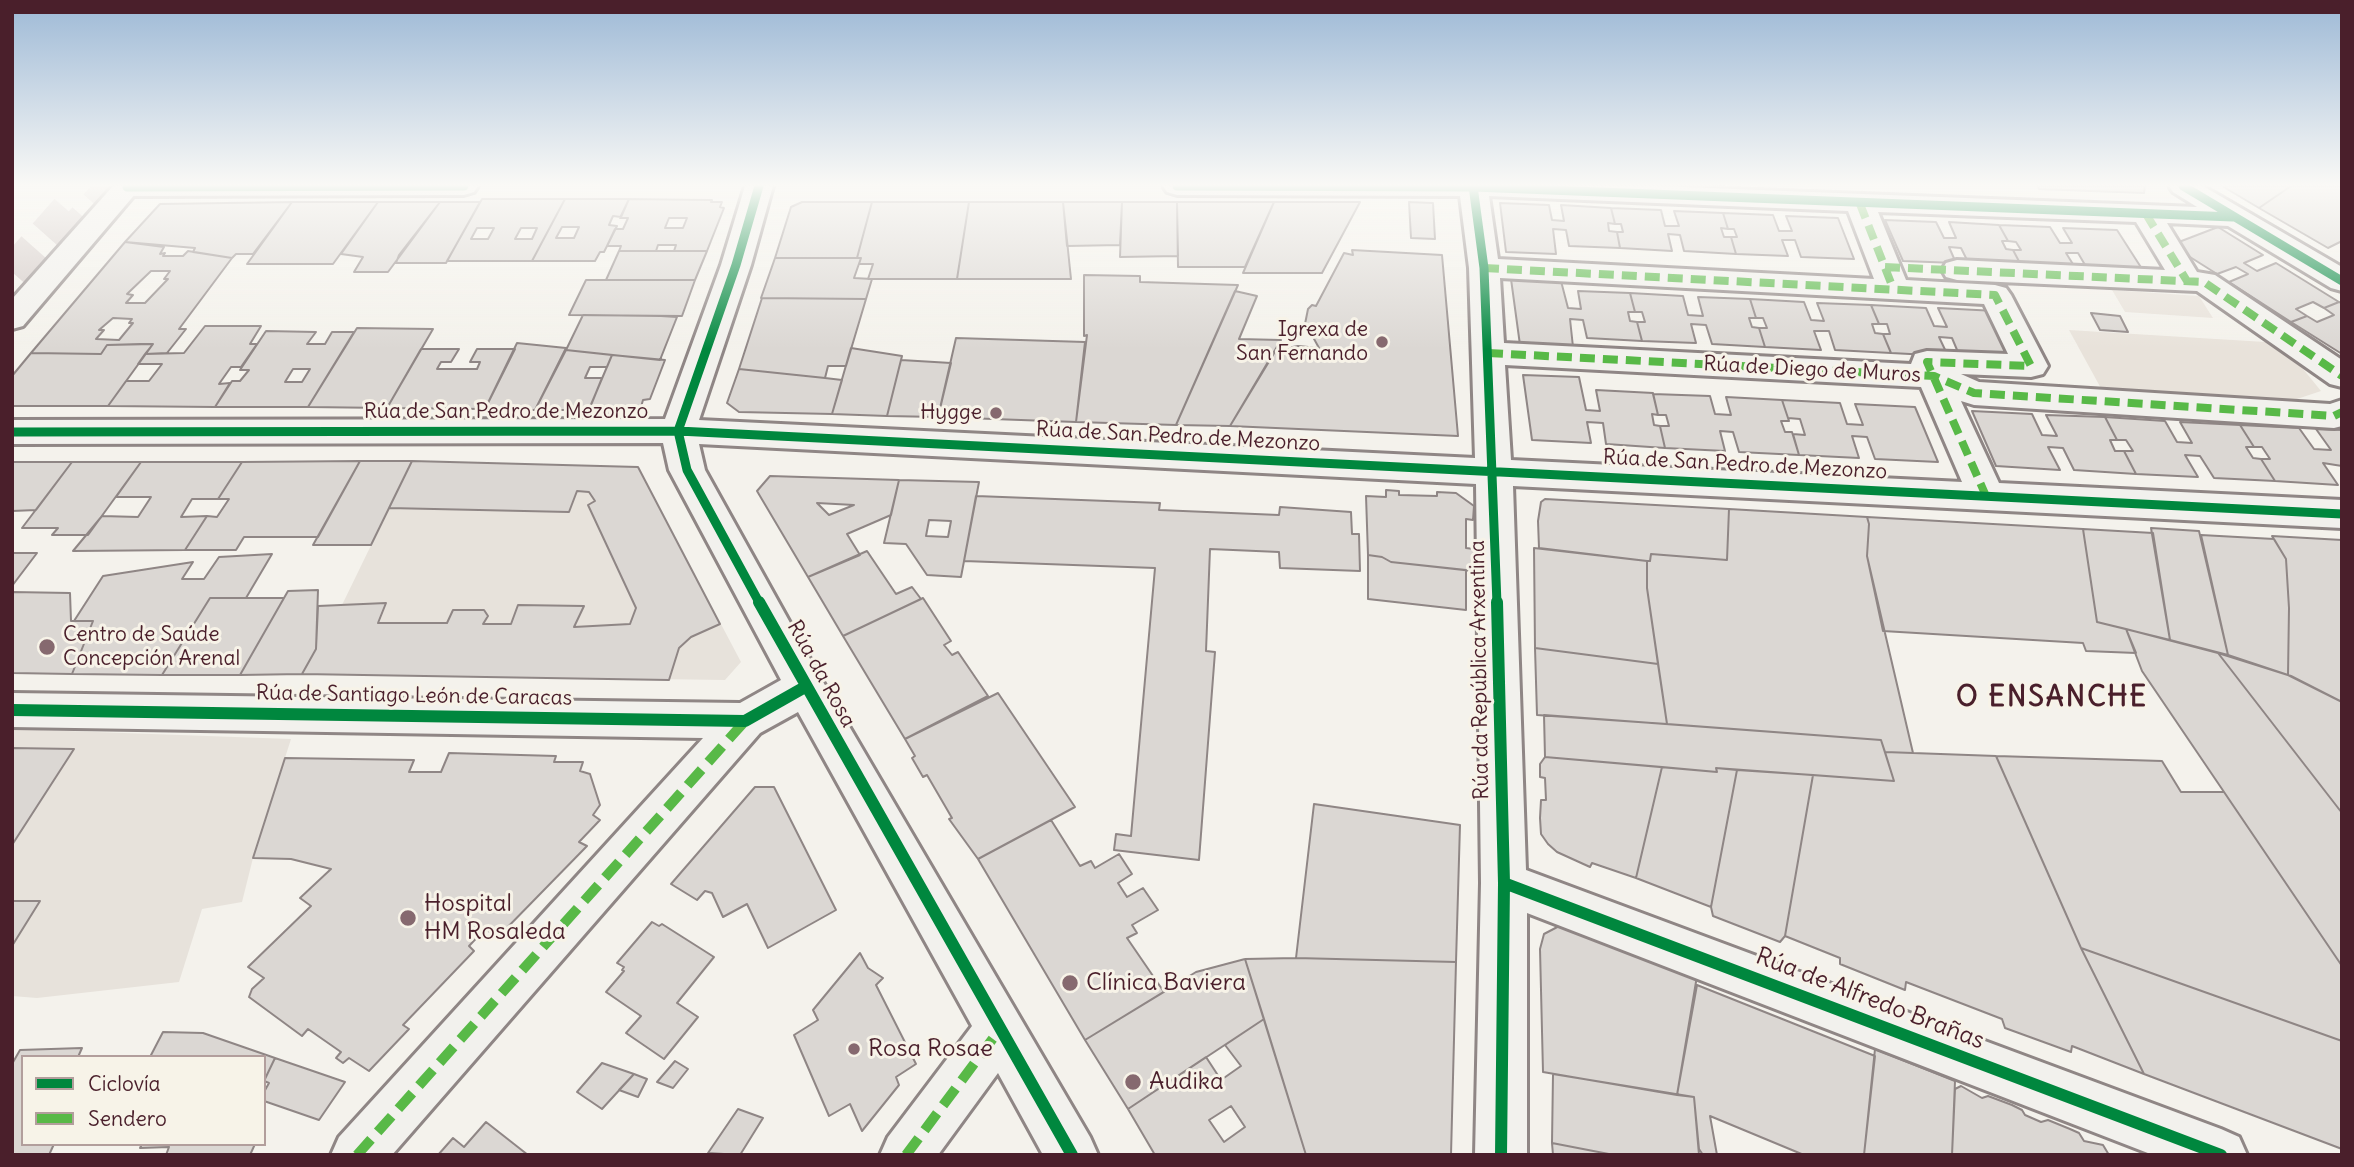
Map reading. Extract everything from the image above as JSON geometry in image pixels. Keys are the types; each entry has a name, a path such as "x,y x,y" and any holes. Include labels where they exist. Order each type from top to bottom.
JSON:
{"street":[{"path":"12,282 58,240"},
{"path":"12,319 75,240"},
{"path":"678,431 743,240"},
{"name":"Rúa da República Arxentina","path":"1480,240 1484,268 1493,472 1504,883 1501,1155"},
{"path":"1874,240 1889,277"},
{"path":"2162,240 2187,281"},
{"path":"2273,240 2342,281"},
{"path":"1484,268 2204,282 2296,347 2338,371"},
{"path":"1889,277 1995,295 2031,366 1927,362 1986,496"},
{"name":"Rúa de Diego de Muros","path":"1488,353 1934,376 1974,393 2334,416 2342,412"},
{"name":"Rúa de San Pedro de Mezonzo","path":"12,432 678,431 2342,514"},
{"name":"Rúa da Rosa","path":"678,431 687,470 805,687 1072,1155"},
{"path":"357,1155 745,721 805,687"},
{"name":"Rúa de Santiago León de Caracas","path":"12,710 745,721"},
{"name":"Rúa de Alfredo Brañas","path":"1504,883 2221,1155"},
{"path":"906,1155 1000,1029"}],"shaded area":[{"path":"2112,290 2199,296 2213,318 2125,312"},
{"path":"2069,330 2282,343 2321,391 2291,401 2103,392"},
{"path":"412,461 638,467 741,662 725,680 302,674 316,649 318,606 342,605"},
{"path":"12,729 291,739 253,858 242,902 202,909 179,982 37,998 12,996"}],"building":[{"path":"263,240 253,254 236,254 232,258 193,252 195,248 125,242"},
{"path":"264,240 350,240 333,264 247,264"},
{"path":"351,240 411,240 388,272 354,272 363,257 341,254"},
{"path":"410,240 459,240 446,263 396,263"},
{"path":"459,240 543,240 532,261 447,261"},
{"path":"543,240 610,240 595,261 532,261"},
{"path":"610,240 711,240 707,251 674,251 676,245 658,245 656,251 619,251 621,246 607,246"},
{"path":"781,240 862,240 857,258 775,258"},
{"path":"862,240 963,240 957,279 868,279 873,264 859,264 861,258 857,258"},
{"path":"963,240 1067,240 1071,279 957,279"},
{"path":"1066,240 1120,240 1120,245 1067,246"},
{"path":"1121,240 1178,240 1178,256 1120,257"},
{"path":"1178,240 1257,240 1245,267 1178,267"},
{"path":"1257,240 1339,240 1322,273 1243,273"},
{"path":"1505,240 1554,240 1556,254 1506,252"},
{"path":"1568,240 1619,240 1620,248 1569,246"},
{"path":"1619,240 1670,240 1672,251 1620,248"},
{"path":"1681,240 1732,240 1736,254 1684,251"},
{"path":"1732,240 1782,240 1788,256 1736,254"},
{"path":"1795,240 1847,240 1854,259 1801,257"},
{"path":"1894,240 2008,240 2002,241 2006,249 2013,250 2022,267 1969,264 1961,248 1949,247 1956,263 1903,261"},
{"path":"2058,240 2060,243 2072,243 2070,240 2124,240 2144,272 2088,270 2078,253 2066,253 2076,269 2022,267 2013,250 2021,250 2016,242 2008,241"},
{"path":"2183,240 2240,240 2263,255 2244,263 2257,271 2276,263 2339,302 2324,308 2313,302 2296,309 2307,316 2291,322 2229,282 2248,274 2236,267 2217,274 2171,245"},
{"path":"2315,240 2342,240 2342,241 2328,248"},
{"path":"125,242 164,247 160,254 165,253 163,256 183,256 188,251 232,258 179,329 186,329 167,353 145,354 153,344 140,344 107,345 101,354 31,353","holes":["151,271 170,271 164,279 168,279 145,303 126,303 133,295 127,294","113,318 132,319 129,323 133,323 119,340 96,339 104,330 99,330"]},
{"name":"Igrexa de San Fernando","path":"1352,250 1442,255 1458,436 1230,426 1276,350 1298,346 1319,348 1313,337 1310,337 1305,324 1308,309 1312,305 1316,306 1344,253 1353,255"},
{"path":"619,251 707,251 695,280 606,280"},
{"path":"775,258 861,258 854,278 872,279 866,299 761,298"},
{"path":"1084,275 1140,276 1140,282 1238,285 1176,425 1076,422 1087,335 1084,336"},
{"path":"1511,279 1561,281 1568,308 1581,309 1578,291 1630,293 1635,312 1628,312 1630,321 1637,322 1642,341 1587,338 1583,320 1570,319 1573,347 1520,345"},
{"path":"586,280 695,280 682,316 569,315"},
{"path":"1235,291 1257,296 1239,339 1281,340 1230,426 1176,425"},
{"path":"1630,293 1683,296 1688,315 1703,316 1698,297 1750,299 1756,318 1749,318 1752,327 1759,328 1765,347 1712,344 1706,325 1691,324 1696,343 1642,341 1637,322 1645,322 1642,312 1635,312"},
{"path":"762,298 866,299 846,366 828,366 825,378 739,369"},
{"path":"1750,299 1804,302 1811,320 1824,321 1817,303 1871,305 1879,324 1872,324 1875,333 1883,334 1891,353 1835,350 1829,331 1814,331 1821,350 1765,347 1759,328 1767,328 1763,318 1756,318"},
{"path":"2342,303 2342,354 2291,322 2307,316 2317,322 2334,315 2324,308"},
{"path":"1871,305 1926,308 1934,326 1947,327 1938,308 1996,311 2021,360 1960,357 1952,338 1939,337 1948,356 1891,353 1883,334 1890,334 1887,324 1879,324"},
{"path":"2091,313 2120,316 2128,332 2100,330"},
{"path":"583,315 677,317 660,360 566,350"},
{"path":"205,326 261,326 250,344 257,344 241,367 231,367 219,384 230,383 215,407 108,406 126,381 149,381 162,364 138,364 145,354 184,353"},
{"path":"357,328 433,329 387,408 308,407"},
{"path":"266,331 316,332 307,344 325,344 332,332 354,332 308,407 215,407 232,381 240,381 249,370 240,370","holes":["293,369 310,369 302,382 285,382"]},
{"path":"956,338 1085,342 1076,422 938,417"},
{"path":"517,343 566,348 535,410 485,409"},
{"path":"153,344 108,406 12,406 12,376 31,353 101,354 107,345"},
{"path":"851,348 902,356 887,416 832,414"},
{"path":"421,349 459,349 451,362 441,362 437,369 477,369 480,362 470,362 477,349 515,349 485,409 387,408"},
{"path":"566,350 612,355 607,367 590,367 585,378 602,378 589,410 535,410"},
{"path":"612,355 665,360 650,399 643,400 639,414 587,414"},
{"path":"901,360 951,363 938,417 887,416"},
{"path":"739,369 842,380 832,414 739,412 727,403"},
{"path":"1523,375 1579,377 1586,410 1600,411 1596,390 1653,393 1658,415 1652,414 1654,425 1660,426 1665,448 1606,444 1603,423 1587,422 1591,443 1532,440"},
{"path":"1653,394 1710,396 1715,414 1731,415 1726,397 1782,400 1789,421 1781,421 1785,432 1792,432 1799,455 1739,452 1733,432 1720,431 1725,451 1665,448 1660,426 1669,426 1666,415 1658,415"},
{"path":"1782,400 1840,403 1847,424 1863,425 1855,404 1915,407 1938,462 1875,459 1867,437 1852,436 1859,458 1799,455 1793,434 1805,435 1800,419 1788,418"},
{"path":"1972,411 2032,414 2042,435 2057,436 2046,415 2105,417 2117,440 2110,440 2115,451 2124,451 2136,474 2074,470 2063,448 2048,447 2060,470 1996,466"},
{"path":"2105,417 2165,421 2177,442 2192,443 2180,422 2240,425 2254,447 2246,447 2253,458 2261,459 2275,481 2214,478 2200,456 2185,455 2198,477 2136,474 2124,451 2133,451 2126,440 2117,440"},
{"path":"2240,425 2299,428 2314,449 2331,450 2316,429 2342,430 2342,466 2323,463 2338,485 2275,481 2261,459 2270,459 2262,447 2254,447"},
{"path":"360,461 318,537 244,537 236,550 185,550 207,516 217,517 229,499 218,499 242,462"},
{"path":"360,461 412,461 371,545 313,545"},
{"path":"412,461 638,467 720,624 691,637 679,648 669,680 302,674 316,649 318,606 386,603 378,623 447,623 453,610 484,610 488,616 483,624 511,624 518,605 584,606 574,627 630,624 636,608 588,505 595,501 589,492 577,491 569,512 389,508"},
{"path":"12,462 72,462 36,510 12,511"},
{"path":"72,462 141,462 88,535 52,535 58,528 22,528"},
{"path":"141,462 242,462 218,499 192,499 181,517 207,516 185,550 73,551 102,516 138,517 151,497 116,497"},
{"path":"770,476 899,480 891,515 847,534 860,555 808,577 757,491","holes":["817,503 854,505 829,515"]},
{"path":"899,480 979,482 961,577 927,575 906,544 884,543","holes":["929,520 951,521 948,537 926,536"]},
{"path":"1386,490 1399,491 1399,495 1437,496 1437,492 1456,493 1474,506 1473,520 1466,519 1466,548 1474,549 1473,571 1391,562 1382,557 1368,555 1366,496 1386,497"},
{"path":"976,496 1160,503 1159,510 1279,515 1280,507 1351,512 1352,534 1359,534 1360,571 1280,568 1279,552 1210,549 1206,651 1215,652 1199,860 1114,850 1116,834 1131,836 1155,568 964,561"},
{"path":"1545,499 1729,509 1727,560 1651,554 1650,561 1647,561 1539,548 1538,521 1541,502"},
{"path":"1729,509 1867,517 1867,556 1913,753 1885,752 1881,740 1667,724 1647,588 1647,561 1650,561 1651,554 1727,560"},
{"path":"1867,517 2083,529 2097,622 2126,629 2136,653 2086,651 2083,643 1883,631 1867,556"},
{"path":"2151,528 2199,531 2228,655 2170,640"},
{"path":"2083,529 2153,533 2170,640 2097,622"},
{"path":"2201,535 2274,539 2286,559 2289,608 2288,675 2228,655"},
{"path":"2272,536 2342,540 2342,702 2288,675 2289,608 2286,559"},
{"path":"1534,548 1647,561 1647,588 1658,664 1535,648"},
{"path":"867,551 896,594 912,587 921,599 843,636 808,577"},
{"name":"Centro de Saúde Concepción Arenal","path":"12,553 37,553 12,586"},
{"path":"272,554 246,598 210,598 162,675 72,674 93,621 74,621 103,576 193,562 182,579 204,579 219,557"},
{"path":"1368,555 1382,557 1391,562 1466,570 1466,610 1368,599"},
{"path":"318,590 316,649 302,674 240,675 288,591"},
{"name":"Centro de Saúde Concepción Arenal","path":"12,592 70,593 71,621 93,621 72,674 12,673"},
{"path":"210,598 284,598 240,675 162,675"},
{"path":"923,598 951,641 944,645 952,655 958,652 988,696 905,739 843,636"},
{"path":"2126,629 2218,653 2342,813 2342,966 2142,671"},
{"path":"1535,648 1658,664 1667,724 1537,715"},
{"path":"2218,653 2291,676 2342,702 2342,813"},
{"path":"998,693 1075,807 978,859 949,819 952,818 927,775 923,777 905,739"},
{"path":"1544,715 1881,740 1894,781 1716,768 1717,772 1545,757"},
{"path":"12,748 74,749 12,845"},
{"path":"1885,752 1996,756 2081,948 2144,1074 2072,1046 2071,1052 2005,1028 2002,1019 1906,982 1905,990 1840,964 1840,958 1785,936 1813,775 1894,781"},
{"name":"Hospital HM Rosaleda","path":"449,753 556,756 554,762 583,762 580,771 590,774 600,805 593,815 600,820 579,842 587,846 498,937 485,929 469,946 474,951 403,1025 409,1029 369,1071 349,1058 343,1063 336,1058 341,1052 308,1029 302,1036 249,997 252,989 264,978 248,967 311,906 300,898 331,869 291,859 253,858 285,758 414,760 409,772 441,772"},
{"path":"1996,756 2162,761 2181,792 2224,792 2342,966 2342,1041 2081,948"},
{"path":"1545,757 1662,767 1636,878 1592,863 1590,867 1557,852 1548,844 1541,834 1540,818 1541,800 1546,800 1545,778 1540,777 1540,764"},
{"path":"1662,767 1717,772 1716,768 1737,770 1711,907 1636,878"},
{"path":"1737,770 1813,775 1785,936 1780,942 1713,916 1711,907"},
{"path":"755,787 774,787 836,910 768,948 747,904 723,917 712,893 705,891 697,900 671,884"},
{"path":"1314,804 1460,825 1456,962 1296,958"},
{"path":"1051,820 1080,866 1091,861 1095,868 1119,854 1132,874 1118,883 1127,897 1143,888 1158,910 1132,925 1137,933 1127,938 1164,992 1085,1040 978,859"},
{"path":"12,901 40,901 12,946"},
{"path":"652,922 659,926 662,924 714,957 677,1003 698,1017 664,1059 626,1033 641,1016 606,992 624,971 624,967 617,963"},
{"path":"1563,924 1697,976 1677,1095 1543,1072 1540,949 1544,934"},
{"path":"2081,948 2342,1041 2342,1149 2144,1074"},
{"name":"Rosa Rosae","path":"860,953 868,968 883,978 876,985 916,1064 896,1077 899,1085 862,1131 850,1104 829,1116 794,1035 818,1020 813,1010"},
{"path":"1245,959 1456,962 1451,1155 1306,1155"},
{"path":"1245,959 1264,1019 1128,1109 1085,1040 1196,972"},
{"path":"1697,985 1875,1056 1864,1155 1804,1155 1710,1116 1717,1155 1703,1155 1699,1149 1694,1097 1677,1095"},
{"path":"1264,1019 1306,1155 1155,1155 1128,1109 1206,1057 1221,1080 1241,1066 1225,1045","holes":["1231,1106 1245,1127 1224,1142 1209,1120"]},
{"path":"163,1032 203,1033 275,1058 266,1077 266,1055 151,1055"},
{"path":"82,1048 79,1055 21,1055 21,1146 53,1146 49,1155 12,1155 12,1064 20,1050"},
{"path":"1875,1049 1955,1081 1952,1155 1864,1155"},
{"path":"275,1058 345,1082 319,1120 266,1102 266,1088 269,1083 266,1082"},
{"path":"675,1061 688,1069 673,1088 657,1082"},
{"path":"602,1063 634,1074 602,1109 577,1092"},
{"path":"634,1074 647,1079 638,1097 619,1090"},
{"path":"1553,1074 1694,1097 1699,1155 1614,1155 1552,1143"},
{"path":"1961,1086 1982,1098 1988,1096 2012,1105 2041,1122 2048,1120 2079,1133 2084,1141 2103,1145 2109,1155 1952,1155 1955,1089"},
{"path":"738,1109 763,1118 740,1155 708,1153"},
{"path":"486,1122 528,1155 438,1155 453,1138 464,1147"},
{"path":"1552,1143 1614,1155 1553,1155"},
{"path":"141,1146 254,1146 250,1155 166,1155 169,1147 140,1148"}],"tunnel":[{"path":"12,272 40,240"}],"marked path":[{"path":"1874,240 1893,288"},
{"path":"2162,240 2187,281"},
{"path":"1885,267 2204,282 2342,376"},
{"path":"1484,268 1995,295 2031,366 1927,362 1986,496"},
{"path":"1488,353 1934,376 1974,393 2334,416 2342,412"},
{"path":"357,1155 745,721"},
{"path":"906,1155 1000,1029"}],"cycle path":[{"path":"743,240 678,431 687,470 805,687 1072,1155"},
{"path":"1480,240 1484,268 1495,497 1504,883 1501,1155"},
{"path":"2274,240 2342,281"},
{"path":"12,432 678,431 2342,514"},
{"path":"12,710 745,721 805,687"},
{"path":"1504,883 2221,1155"}],"place":[{"name":"Igrexa de San Fernando","path":"1382,342"},
{"name":"Hygge","path":"996,413"},
{"name":"Centro de Saúde Concepción Arenal","path":"47,647"},
{"name":"Hospital HM Rosaleda","path":"408,918"},
{"name":"Clínica Baviera","path":"1070,983"},
{"name":"Rosa Rosae","path":"854,1049"},
{"name":"Audika","path":"1133,1082"}],"district":[{"name":"O ENSANCHE","path":"2052,698"}]}
